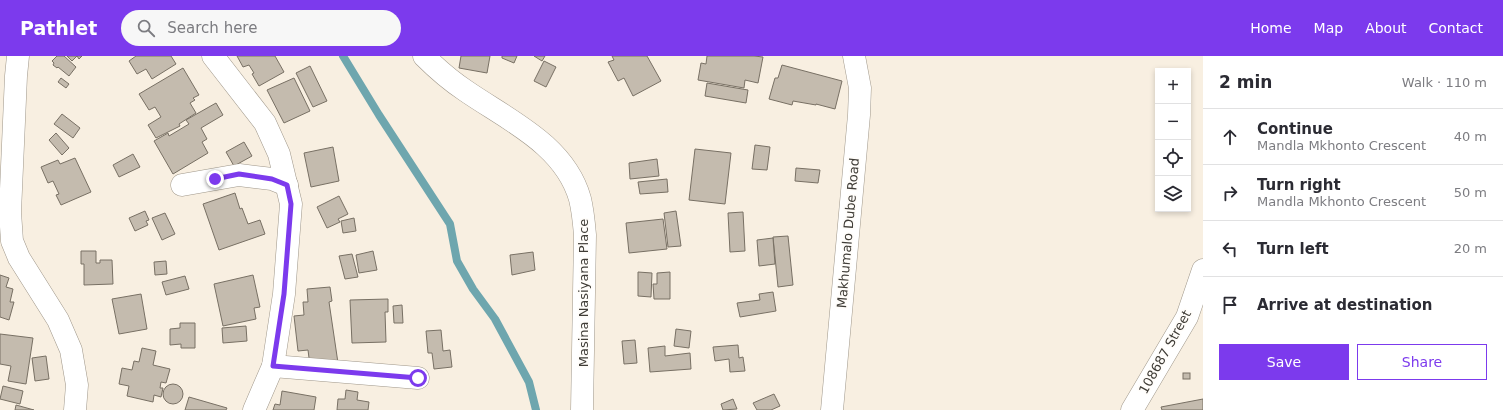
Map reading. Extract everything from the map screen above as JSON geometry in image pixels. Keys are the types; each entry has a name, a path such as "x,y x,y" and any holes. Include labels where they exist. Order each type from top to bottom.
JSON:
{"street":[{"path":"18,56 10,212 12,241 19,258 58,320 71,350 77,385 75,410"},
{"path":"212,56 265,123 279,154 291,204 284,294 273,366 254,410"},
{"name":"Masina Nasiyana Place","path":"424,56 436,68 465,90 514,121 549,149 570,176 580,198 585,235 582,410"},
{"name":"Makhumalo Dube Road","path":"832,410 859,115 860,88 854,56"},
{"path":"182,185 239,174 272,179 287,185"},
{"name":"108687 Street","path":"1132,410 1187,317 1203,270"},
{"path":"273,366 418,378"}],"building":[{"path":"57,56 64,56 76,67 69,76 53,65 54,63 52,61"},
{"path":"67,56 77,56 72,61"},
{"path":"136,56 171,56 176,64 152,79 146,69 137,74 129,61"},
{"path":"237,56 275,56 284,72 259,86 249,65 243,67"},
{"path":"461,56 490,56 487,73 459,68"},
{"path":"502,56 517,56 514,63 502,58"},
{"path":"534,56 545,56 542,61"},
{"path":"612,56 647,56 661,81 633,96 624,78 618,81 608,62 614,60"},
{"path":"707,56 763,57 758,83 745,80 744,88 698,80 701,63 706,64"},
{"path":"544,61 556,67 546,87 534,81"},
{"path":"782,65 842,81 835,109 816,104 793,101 792,105 769,99 775,78 778,78"},
{"path":"310,66 327,101 313,107 296,73"},
{"path":"183,68 199,95 193,98 195,100 190,103 196,113 179,124 180,126 156,138 148,125 161,117 155,107 149,110 139,94"},
{"path":"61,78 69,84 66,88 58,82"},
{"path":"294,78 310,111 284,123 267,90"},
{"path":"707,83 748,90 746,103 705,96"},
{"path":"216,103 223,115 201,128 207,139 202,142 208,153 173,174 154,141 168,133 169,136 189,124 186,120"},
{"path":"62,114 80,128 73,138 54,124"},
{"path":"56,133 69,148 62,155 49,140"},
{"path":"244,142 252,156 234,166 226,152"},
{"path":"755,145 770,147 767,170 752,169"},
{"path":"333,147 339,181 311,187 304,153"},
{"path":"695,149 731,153 725,204 689,200"},
{"path":"133,154 140,167 119,177 113,165"},
{"path":"75,158 91,192 61,205 56,195 59,194 53,181 48,183 41,167 58,160 60,164"},
{"path":"657,159 659,176 630,179 629,163"},
{"path":"796,168 820,170 818,183 795,181"},
{"path":"667,179 668,192 640,194 638,182"},
{"path":"235,193 240,209 242,208 248,224 260,220 265,234 219,250 203,204"},
{"path":"339,196 348,214 338,219 340,222 327,228 317,207"},
{"path":"145,211 149,220 146,221 148,225 135,231 129,218"},
{"path":"676,211 681,246 668,247 664,213"},
{"path":"743,212 745,251 730,252 728,213"},
{"path":"165,213 175,234 162,240 152,218"},
{"path":"354,218 356,231 343,233 341,221"},
{"path":"663,219 667,249 629,253 626,223"},
{"path":"788,236 793,285 778,287 773,237"},
{"path":"773,238 775,264 759,266 757,240"},
{"path":"81,251 96,251 96,263 100,263 100,260 112,260 113,284 84,285 84,264 81,264"},
{"path":"373,251 377,270 359,273 356,255"},
{"path":"533,252 535,270 512,275 510,255"},
{"path":"352,254 358,277 345,279 339,256"},
{"path":"166,261 167,274 155,275 154,262"},
{"path":"638,272 652,273 651,297 638,296"},
{"path":"670,272 670,299 654,299 653,284 657,284 657,273"},
{"path":"0,275 9,278 6,287 13,289 10,302 14,302 9,320 0,317"},
{"path":"253,275 260,307 254,308 256,319 223,326 214,284"},
{"path":"185,276 189,289 166,295 162,282"},
{"path":"330,287 332,301 329,302 338,363 310,366 308,350 298,351 294,316 304,315 303,302 308,302 307,289"},
{"path":"773,292 776,311 740,317 737,303 760,300 759,294"},
{"path":"141,294 147,329 119,334 112,299"},
{"path":"388,299 388,312 385,312 386,342 352,343 350,300"},
{"path":"402,305 403,323 394,323 393,306"},
{"path":"180,323 195,323 195,348 181,348 181,344 170,345 170,329 180,328"},
{"path":"246,326 247,341 223,343 222,328"},
{"path":"676,329 691,331 689,348 674,346"},
{"path":"441,330 443,351 450,350 452,367 434,369 432,353 428,353 426,331"},
{"path":"0,334 33,338 26,384 8,381 11,366 0,364"},
{"path":"635,340 637,363 624,364 622,341"},
{"path":"738,345 739,358 743,357 745,371 730,372 729,359 715,361 713,347"},
{"path":"665,346 665,356 690,353 691,369 650,372 648,348"},
{"path":"142,348 156,351 153,365 170,369 166,383 161,382 160,388 163,388 161,397 154,395 153,402 127,396 129,386 119,384 122,368 132,370 134,361 139,362"},
{"path":"46,356 49,379 35,381 32,358"},
{"path":"1183,373 1190,373 1190,379 1183,379"},
{"path":"173,384 180,387 183,394 180,401 173,404 166,401 163,394 166,387"},
{"path":"3,386 23,391 20,404 0,399"},
{"path":"346,390 358,392 357,400 369,402 368,410 337,410 338,399 345,399"},
{"path":"282,391 316,397 314,410 273,410 275,404 280,405"},
{"path":"774,394 780,406 771,410 757,410 753,403"},
{"path":"189,397 227,408 226,410 185,410"},
{"path":"733,399 737,409 723,410 721,404"},
{"path":"1203,399 1203,410 1162,410 1161,407"},
{"path":"16,405 34,410 15,410"}],"waterway":[{"path":"343,56 379,115 450,224 457,261 473,289 495,319 529,382 536,410"}],"route":[{"path":"215,179 239,174 272,179 287,185 291,204 284,294 273,366 418,378"}]}
